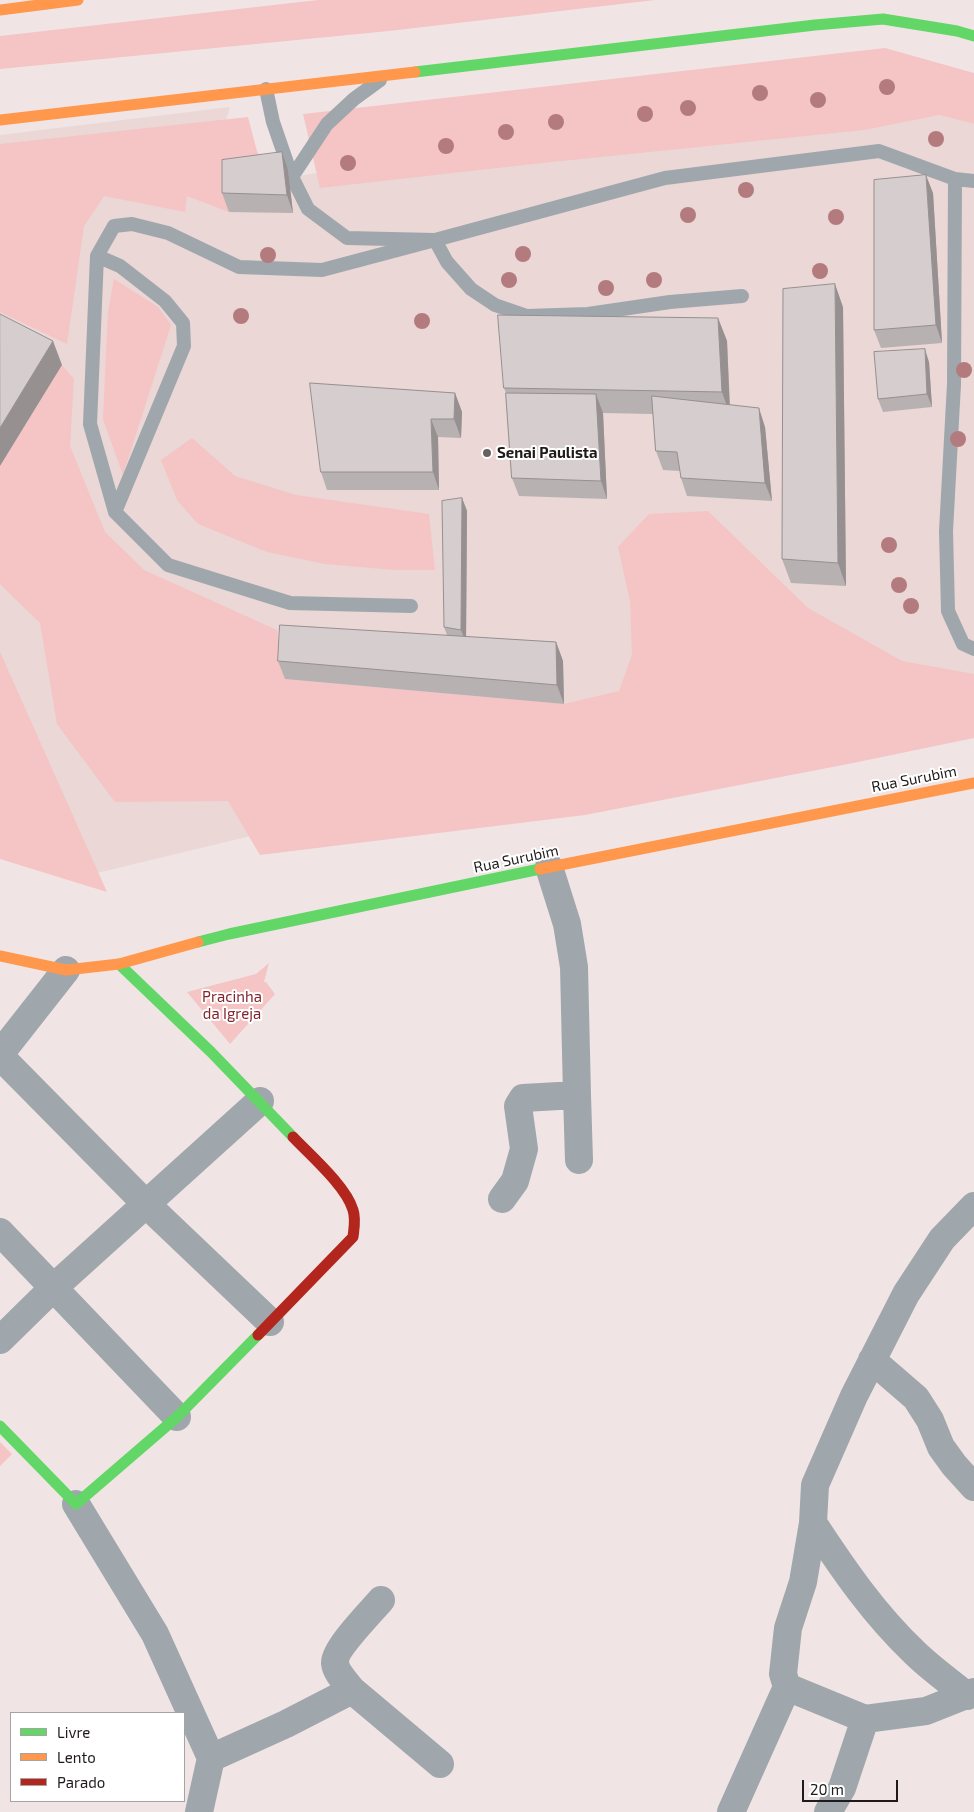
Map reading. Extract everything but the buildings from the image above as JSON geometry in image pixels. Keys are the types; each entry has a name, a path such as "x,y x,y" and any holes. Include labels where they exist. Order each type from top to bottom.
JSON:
{"main road":[{"path":"0,10 78,0"},
{"path":"0,120 814,25 883,19 957,31 974,36"},
{"name":"Rua Surubim","path":"0,956 66,970 119,964 229,934 549,867 974,783"},
{"path":"0,1426 76,1504 177,1417 353,1237 354,1215 346,1195 260,1101 208,1048 119,964"}],"street":[{"path":"549,867 566,924 574,967 579,1160"},
{"path":"66,970 0,1055 146,1204 270,1322"},
{"path":"502,1199 515,1182 524,1149 518,1106 523,1098 577,1095"},
{"path":"0,1340 52,1289 260,1101"},
{"path":"731,1812 787,1687 783,1674 788,1628 803,1582 813,1524 815,1485 854,1396 906,1294 942,1239 974,1206"},
{"path":"0,1232 52,1289 177,1417"},
{"path":"872,1360 916,1398 930,1420 941,1447 974,1487"},
{"path":"76,1504 155,1634 211,1758 200,1812"},
{"path":"813,1524 847,1575 881,1617 914,1653 970,1694"},
{"path":"381,1600 342,1647 335,1664 338,1672 352,1690 440,1764"},
{"path":"787,1687 865,1720 926,1711 970,1694"},
{"path":"211,1758 286,1724 352,1690"},
{"path":"828,1812 842,1788 865,1720"}],"lane":[{"path":"292,177 327,124 354,99 387,75"},
{"path":"266,89 273,122 292,177 308,209 347,238 435,240"},
{"path":"411,606 290,603 168,565 116,512 90,424 97,256 114,226 132,224 168,233 238,268 322,270 665,178 880,152 955,179 974,181"},
{"path":"955,179 954,384 946,531 948,611 963,644 974,649"},
{"path":"435,240 446,262 470,290 495,305 527,316 588,314 670,302 742,296"},
{"path":"97,256 120,266 165,301 183,323 184,346 116,512"}],"shaded area":[{"name":"Senai Paulista","path":"230,107 222,134 236,137 292,177 317,173 939,115 974,124 974,728 363,809 68,880 0,853 0,135"}],"green space":[{"path":"318,0 655,0 389,31 0,69 0,36"},
{"path":"885,48 974,73 974,124 939,115 864,130 320,188 303,114"},
{"path":"248,117 263,174 229,179 229,212 187,196 185,212 104,196 84,226 67,344 0,312 0,144"},
{"path":"114,279 158,307 171,325 123,475 103,419 108,312"},
{"path":"62,365 74,379 70,446 105,532 144,570 277,630 285,679 564,704 619,691 632,655 630,601 618,547 649,514 708,511 808,608 902,661 974,674 974,738 585,815 260,855 228,801 115,802 57,724 40,623 0,584 0,466"},
{"path":"192,438 235,476 296,495 429,514 435,570 394,570 325,564 267,552 198,524 177,500 161,460"},
{"path":"0,652 107,892 0,859"},
{"name":"Pracinha da Igreja","path":"269,963 264,982 275,994 230,1044 187,992 256,974"},
{"path":"0,1442 12,1454 0,1466"}],"traffic: fast":[{"path":"415,72 815,25 883,19 957,31 974,36"},
{"path":"198,942 540,869"},
{"path":"119,964 211,1052 293,1137"},
{"path":"0,1426 76,1504 177,1417 258,1335"}],"traffic: slow":[{"path":"0,10 78,0"},
{"path":"0,120 415,72"},
{"path":"540,869 974,783"},
{"path":"0,956 66,970 119,964 198,942"}],"traffic: jam":[{"path":"258,1335 353,1237 354,1217 349,1201 327,1171 293,1137"}],"place":[{"name":"Senai Paulista","path":"487,453"}]}
